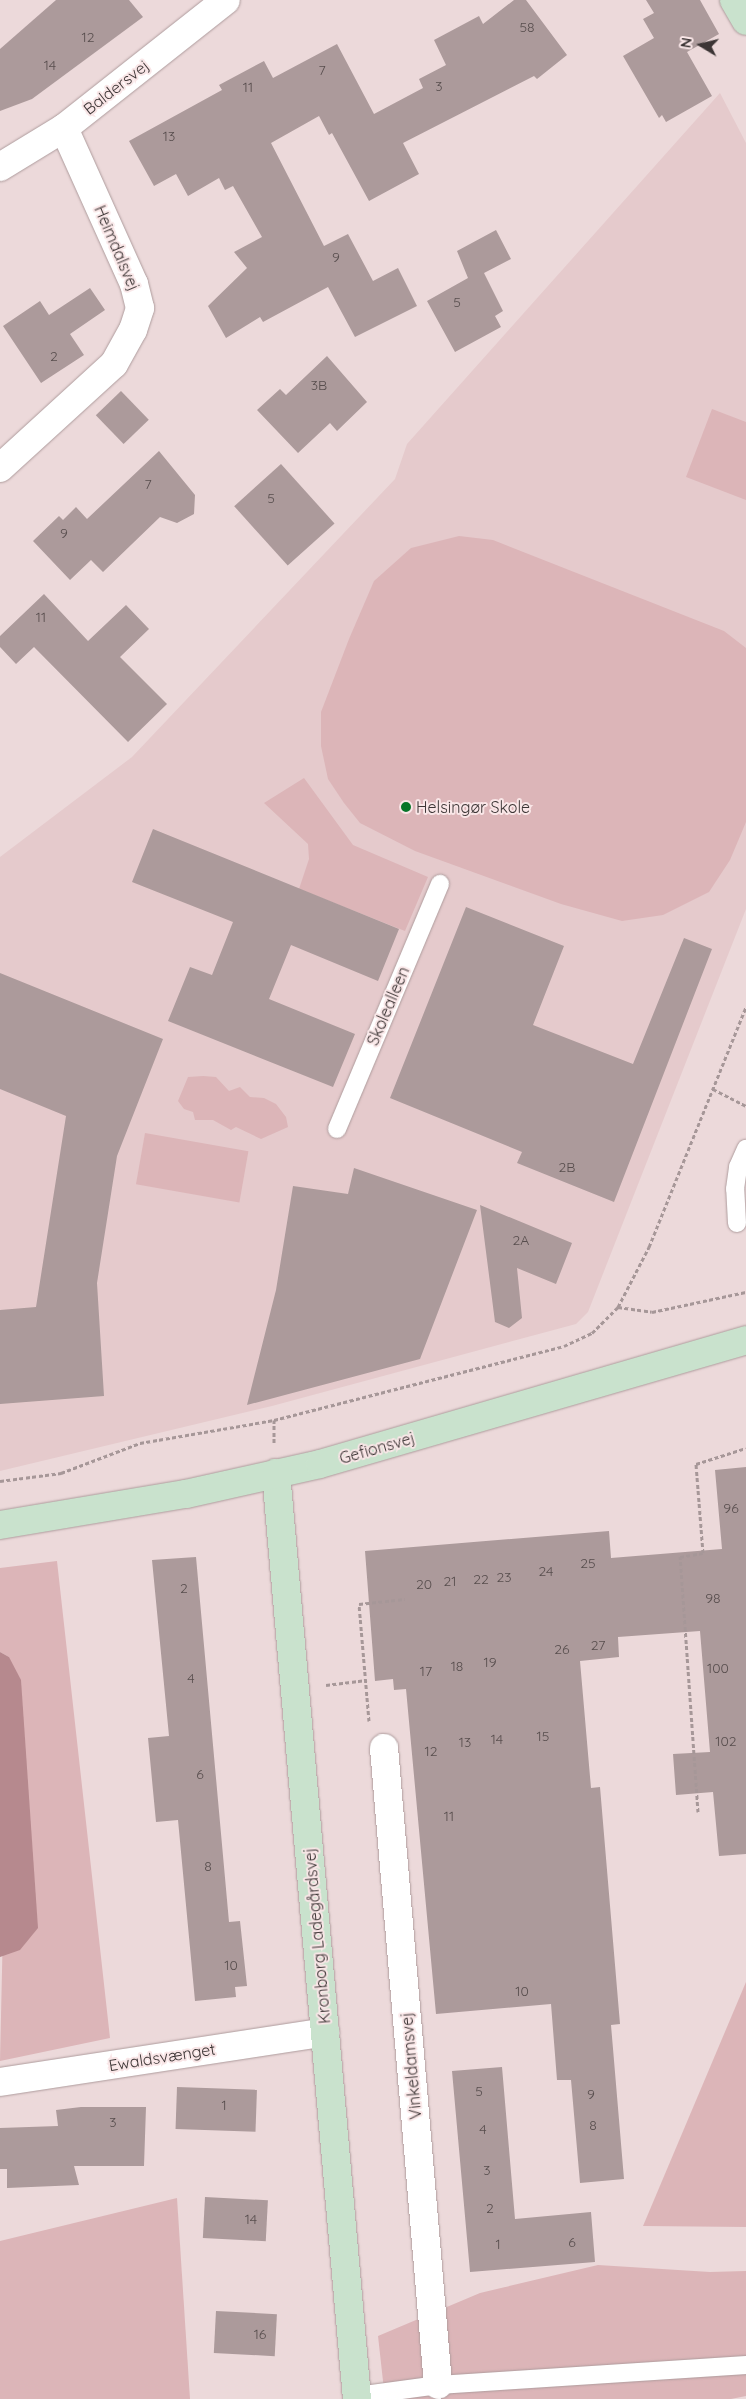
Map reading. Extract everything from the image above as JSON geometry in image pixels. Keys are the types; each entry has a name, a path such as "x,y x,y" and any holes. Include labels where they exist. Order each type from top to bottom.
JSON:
{"street":[{"name":"Baldersvej","path":"0,167 64,128 226,0"},
{"path":"734,0 746,21"},
{"name":"Heimdalsvej","path":"0,468 114,364 133,330 140,308 134,284 64,128"},
{"name":"Gefionsvej","path":"0,1525 186,1494 330,1462 746,1340"},
{"name":"Kronborg Ladegårdsvej","path":"276,1473 357,2398"},
{"name":"Vinkeldamsvej","path":"384,1748 438,2385"},
{"name":"Ewaldsvænget","path":"0,2082 325,2032"}],"lane":[{"name":"Skolealleen","path":"337,1129 440,884"},
{"path":"737,1224 735,1188 738,1167 746,1149"},
{"path":"357,2398 438,2385 746,2364"}],"path":[{"path":"0,1481 61,1472 140,1443 274,1420 564,1346 592,1333 618,1307 649,1247 746,1007"},
{"path":"713,1089 746,1106"},
{"path":"618,1307 652,1312 746,1292"},
{"path":"274,1420 276,1473"},
{"path":"698,1812 680,1557 703,1552 696,1464 746,1448"},
{"path":"384,1748 368,1720 359,1604 405,1599"},
{"path":"338,1683 365,1680"}],"shaded area":[{"name":"Helsingør Skole","path":"720,93 746,143 746,909 588,1312 576,1324 272,1406 0,1471 0,857 132,757 395,479 407,444"},
{"path":"712,409 746,422 746,500 686,477"},
{"path":"459,536 493,540 724,631 746,648 746,822 730,860 709,892 663,915 622,921 561,904 415,851 360,823 344,803 328,779 321,746 321,712 349,639 374,581 411,548"},
{"path":"304,778 353,845 428,877 405,931 299,889 309,859 308,844 264,803"},
{"path":"188,1077 216,1077 229,1091 240,1087 250,1097 264,1098 276,1104 286,1117 288,1127 261,1139 236,1127 231,1130 213,1120 195,1120 193,1112 184,1109 178,1101"},
{"path":"145,1133 248,1151 239,1202 136,1184"},
{"path":"57,1561 110,2038 0,2061 9,1657 0,1652 0,1568"},
{"path":"0,1652 9,1657 21,1680 38,1928 20,1950 0,1957"},
{"path":"746,1982 746,2227 643,2226"},
{"path":"177,2198 190,2399 0,2399 0,2241"},
{"path":"598,2265 710,2272 746,2271 746,2396 731,2399 385,2399 378,2336 480,2293"}],"building":[{"path":"56,0 129,0 143,17 32,99 0,111 0,49"},
{"path":"514,0 526,0 567,55 537,79 534,76 403,143 419,174 369,201 332,133 329,135 319,116 271,143 324,246 348,234 373,281 398,268 417,306 355,337 328,287 263,322 260,317 226,338 208,306 247,268 234,252 262,237 233,186 225,190 219,178 188,196 176,174 154,186 129,141 222,90 219,85 264,61 273,78 337,44 374,114 423,88 419,79 446,65 434,40 479,16 483,24"},
{"path":"646,0 700,0 719,34 687,52 712,96 666,122 662,115 659,118 623,56 654,38 643,19 654,13"},
{"path":"496,230 511,259 484,273 503,311 495,316 501,327 455,352 427,301 468,278 457,251"},
{"path":"90,288 105,310 70,334 84,355 41,383 3,326 40,301 49,315"},
{"path":"327,356 367,402 337,431 330,423 298,453 257,410 280,389 286,395"},
{"path":"121,391 149,420 124,444 96,415"},
{"path":"159,451 195,495 194,514 177,523 160,517 103,572 91,560 70,580 33,541 59,516 63,520 76,507 87,519"},
{"path":"281,464 335,523 288,566 234,506"},
{"path":"44,594 88,641 126,605 149,629 120,657 167,704 128,742 34,647 16,664 0,647 0,636"},
{"path":"153,829 399,929 378,981 291,945 269,999 355,1034 333,1087 168,1021 190,967 212,975 233,922 132,882"},
{"path":"466,907 564,946 533,1025 633,1064 684,938 712,949 614,1202 517,1163 522,1152 390,1098"},
{"path":"0,973 163,1039 117,1156 97,1283 104,1396 0,1404 0,1310 36,1307 66,1116 0,1089"},
{"path":"354,1168 477,1210 420,1359 247,1405 276,1290 293,1186 348,1194"},
{"path":"480,1205 572,1243 556,1284 517,1268 522,1318 509,1328 495,1322"},
{"path":"746,1467 746,1854 719,1856 713,1792 676,1795 673,1754 710,1752 700,1631 618,1637 619,1657 580,1661 591,1788 600,1787 620,2024 611,2025 624,2179 580,2183 571,2080 557,2080 551,2004 436,2014 406,1689 394,1690 393,1679 375,1681 365,1551 609,1531 611,1558 722,1549 715,1470"},
{"path":"196,1557 229,1922 240,1921 247,1986 235,1987 236,1997 195,2001 178,1820 156,1822 148,1738 169,1736 152,1560"},
{"path":"502,2067 515,2219 591,2212 595,2262 470,2272 452,2071"},
{"path":"177,2087 257,2090 255,2132 176,2129"},
{"path":"81,2107 146,2107 144,2166 74,2166 79,2185 7,2188 7,2169 0,2169 0,2128 58,2126 56,2110"},
{"path":"205,2197 268,2200 266,2241 203,2238"},
{"path":"216,2311 277,2314 275,2356 214,2353"}],"place":[{"name":"Helsingør Skole","path":"406,807"}]}
